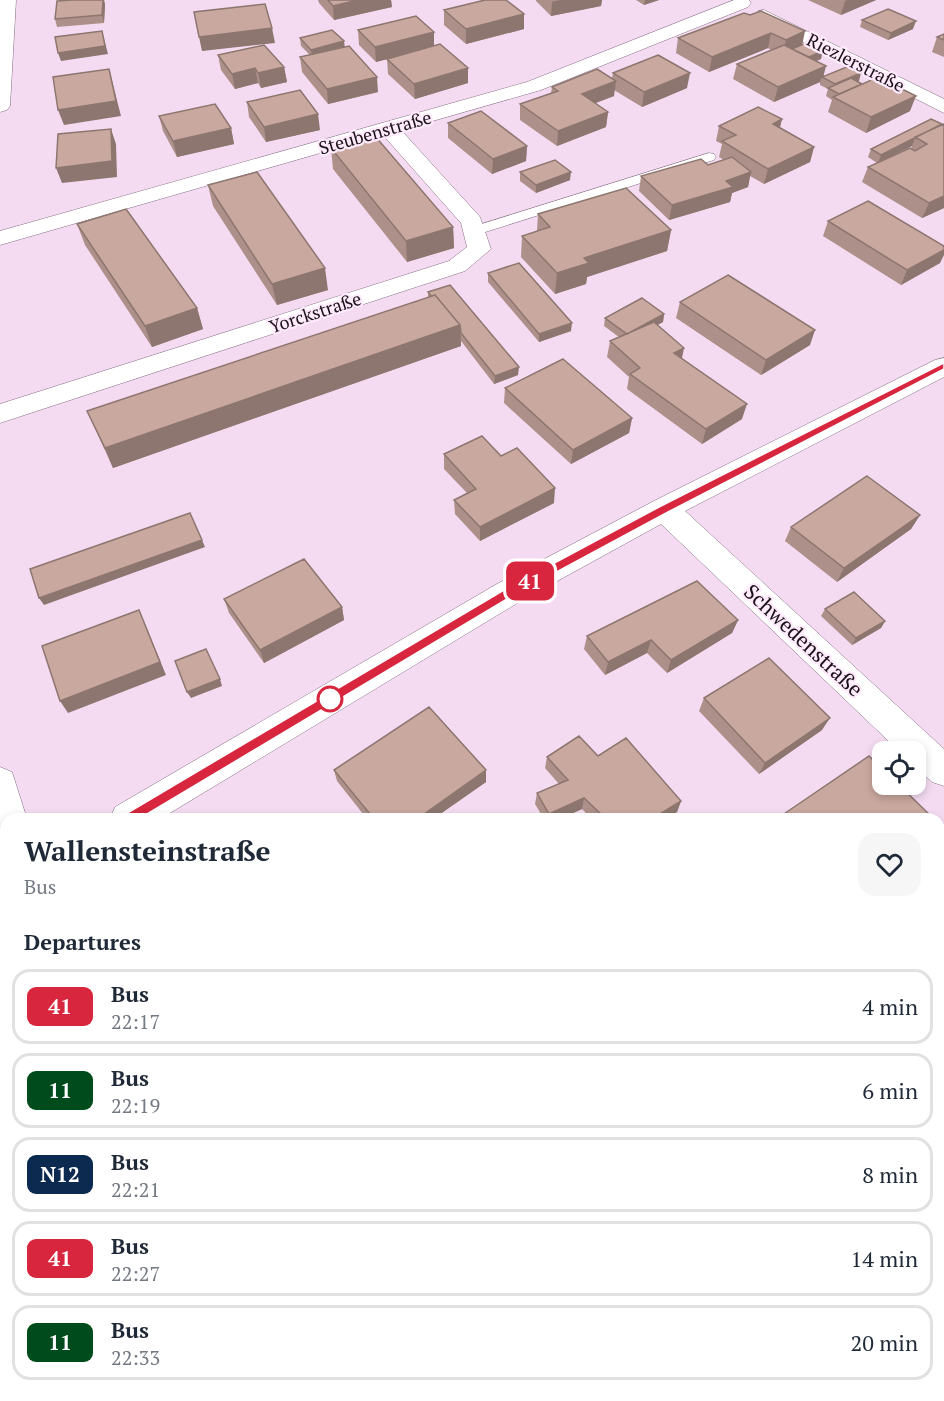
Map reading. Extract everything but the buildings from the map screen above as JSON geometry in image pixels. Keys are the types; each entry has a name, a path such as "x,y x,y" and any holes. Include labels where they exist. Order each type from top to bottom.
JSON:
{"street":[{"path":"0,106 7,0"},
{"name":"Riezlerstraße","path":"738,2 944,107"},
{"name":"Steubenstraße","path":"0,238 534,86 738,2"},
{"path":"388,128 472,222 474,231"},
{"name":"Yorckstraße","path":"0,414 457,266 479,249 474,231"},
{"path":"138,813 508,593 664,509 944,366"},
{"name":"Schwedenstraße","path":"664,509 944,771"},
{"path":"0,783 8,813"}],"lane":[{"path":"474,231 710,156"}],"bus line":[{"name":"41","path":"138,813 508,593 664,509 944,366"}]}
